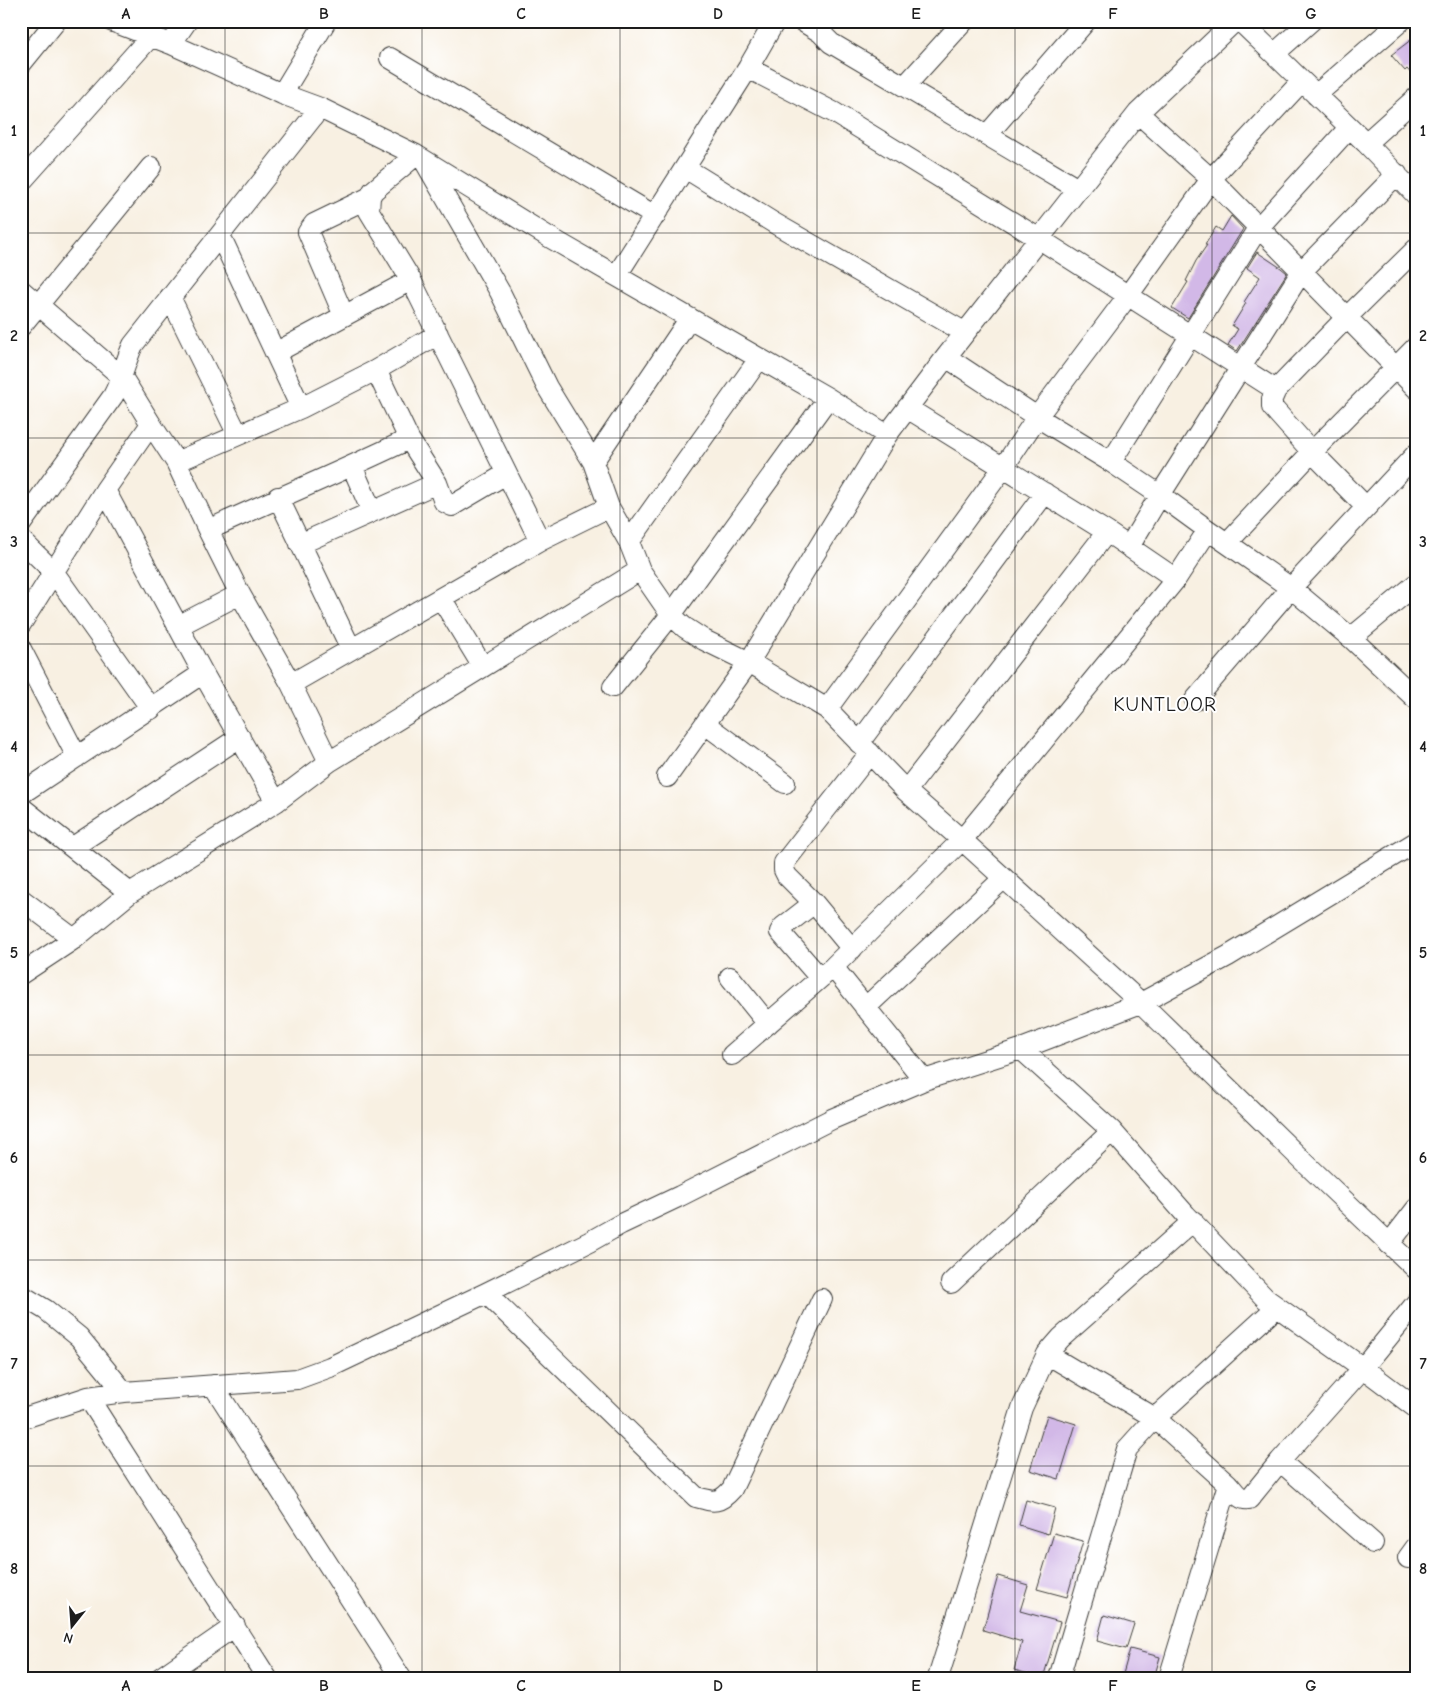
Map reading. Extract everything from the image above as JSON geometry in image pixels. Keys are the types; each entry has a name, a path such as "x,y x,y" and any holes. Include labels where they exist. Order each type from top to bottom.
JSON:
{"street":[{"path":"21,64 56,21"},
{"path":"111,21 171,44 282,94 320,108 421,159 549,237 828,398 887,435"},
{"path":"171,44 187,21"},
{"path":"282,94 326,21"},
{"path":"617,276 748,68 775,21"},
{"path":"802,21 823,26 831,43 1078,189"},
{"path":"905,86 964,21"},
{"path":"987,135 1086,21"},
{"path":"667,777 749,662 887,435 964,332 1138,113 1235,21"},
{"path":"1240,21 1366,143 1416,195"},
{"path":"1274,54 1311,21"},
{"path":"1316,95 1401,21"},
{"path":"21,182 151,36"},
{"path":"390,58 655,216"},
{"path":"748,68 835,113 1038,238 1127,297 1276,390"},
{"path":"827,709 1003,468 1037,417 1127,297 1210,179 1302,81"},
{"path":"1366,143 1416,98"},
{"path":"21,524 113,396 122,377 125,362 132,345 320,108"},
{"path":"1138,113 1210,179 1302,270 1416,388"},
{"path":"1111,462 1258,228 1349,128"},
{"path":"421,159 373,191 370,197 369,211 411,280 540,541"},
{"path":"421,159 500,292 547,387 593,462 609,508 629,542 640,570 671,615 684,627 704,640 749,662 827,709 906,791 1141,1003 1416,1269"},
{"path":"21,326 151,167"},
{"path":"685,168 774,223 964,332"},
{"path":"1129,547 1302,270 1397,174"},
{"path":"344,316 308,232 314,224 370,197"},
{"path":"220,235 301,408"},
{"path":"1366,507 1312,452 1272,407 1272,399 1276,390 1347,316 1416,249"},
{"path":"275,353 411,280"},
{"path":"21,290 122,377 150,424 176,462 240,594 291,684 329,762"},
{"path":"170,297 238,436"},
{"path":"593,462 690,318"},
{"path":"176,462 301,408 376,370 438,334"},
{"path":"1227,543 1312,452 1416,347"},
{"path":"946,357 1037,417 1111,462 1291,588 1351,638 1416,699"},
{"path":"629,542 759,359"},
{"path":"376,370 409,439 437,483 447,505 452,506 506,474"},
{"path":"613,687 671,615 828,398"},
{"path":"908,408 1107,532 1176,579"},
{"path":"21,624 105,490 150,424"},
{"path":"208,530 409,439"},
{"path":"1195,700 1291,588 1416,454"},
{"path":"352,466 372,512"},
{"path":"300,544 437,483"},
{"path":"105,490 203,674 276,802"},
{"path":"852,949 814,903 787,876 784,870 784,863 1045,493"},
{"path":"278,497 351,649"},
{"path":"291,684 540,541 609,508"},
{"path":"732,1055 827,973 962,840 1176,579 1208,530"},
{"path":"906,791 1107,532"},
{"path":"21,540 53,571 151,709"},
{"path":"21,974 74,939 130,893 276,802 329,762 640,570"},
{"path":"1351,638 1416,584"},
{"path":"178,626 240,594"},
{"path":"441,598 483,667"},
{"path":"21,649 77,757"},
{"path":"21,794 203,674"},
{"path":"705,724 785,783"},
{"path":"73,847 240,737"},
{"path":"21,807 130,893"},
{"path":"21,1418 88,1397 124,1392 297,1379 330,1367 486,1293 832,1119 924,1080 1021,1049 1141,1003 1228,956 1416,842"},
{"path":"865,1008 1004,878"},
{"path":"21,899 74,939"},
{"path":"814,903 783,927 780,932 865,1008 924,1080"},
{"path":"730,977 768,1024"},
{"path":"1021,1049 1112,1131 1266,1299 1416,1408"},
{"path":"951,1283 1112,1131"},
{"path":"1389,1244 1416,1209"},
{"path":"938,1678 1022,1408 1047,1354 1062,1338 1193,1221"},
{"path":"486,1293 696,1497 712,1502 724,1499 732,1489 822,1299"},
{"path":"21,1295 46,1310 79,1337 124,1392"},
{"path":"1047,1354 1155,1418 1244,1500 1249,1499 1280,1461 1363,1368 1416,1303"},
{"path":"1059,1678 1127,1449 1155,1418 1277,1307"},
{"path":"213,1385 402,1678"},
{"path":"88,1397 268,1678"},
{"path":"1280,1461 1373,1543"},
{"path":"1169,1678 1228,1484"},
{"path":"160,1678 235,1626"}],"building":[{"path":"1416,36 1416,79 1407,69 1405,71 1391,55"},
{"path":"1231,216 1243,229 1188,318 1172,308 1188,282 1186,281 1196,261 1216,227 1222,231"},
{"path":"1257,252 1287,273 1237,351 1228,345 1238,329 1232,326 1260,277 1247,268"},
{"path":"1047,1415 1076,1424 1059,1479 1030,1470"},
{"path":"1026,1500 1055,1508 1048,1534 1019,1525"},
{"path":"1054,1533 1083,1541 1067,1597 1037,1589"},
{"path":"998,1576 1028,1585 1020,1611 1060,1622 1043,1678 1014,1670 1022,1642 983,1630"},
{"path":"1104,1615 1134,1624 1126,1649 1097,1641"},
{"path":"1130,1649 1160,1657 1154,1678 1135,1678 1123,1674"}],"district":[{"name":"KUNTLOOR","path":"1165,704"}]}
